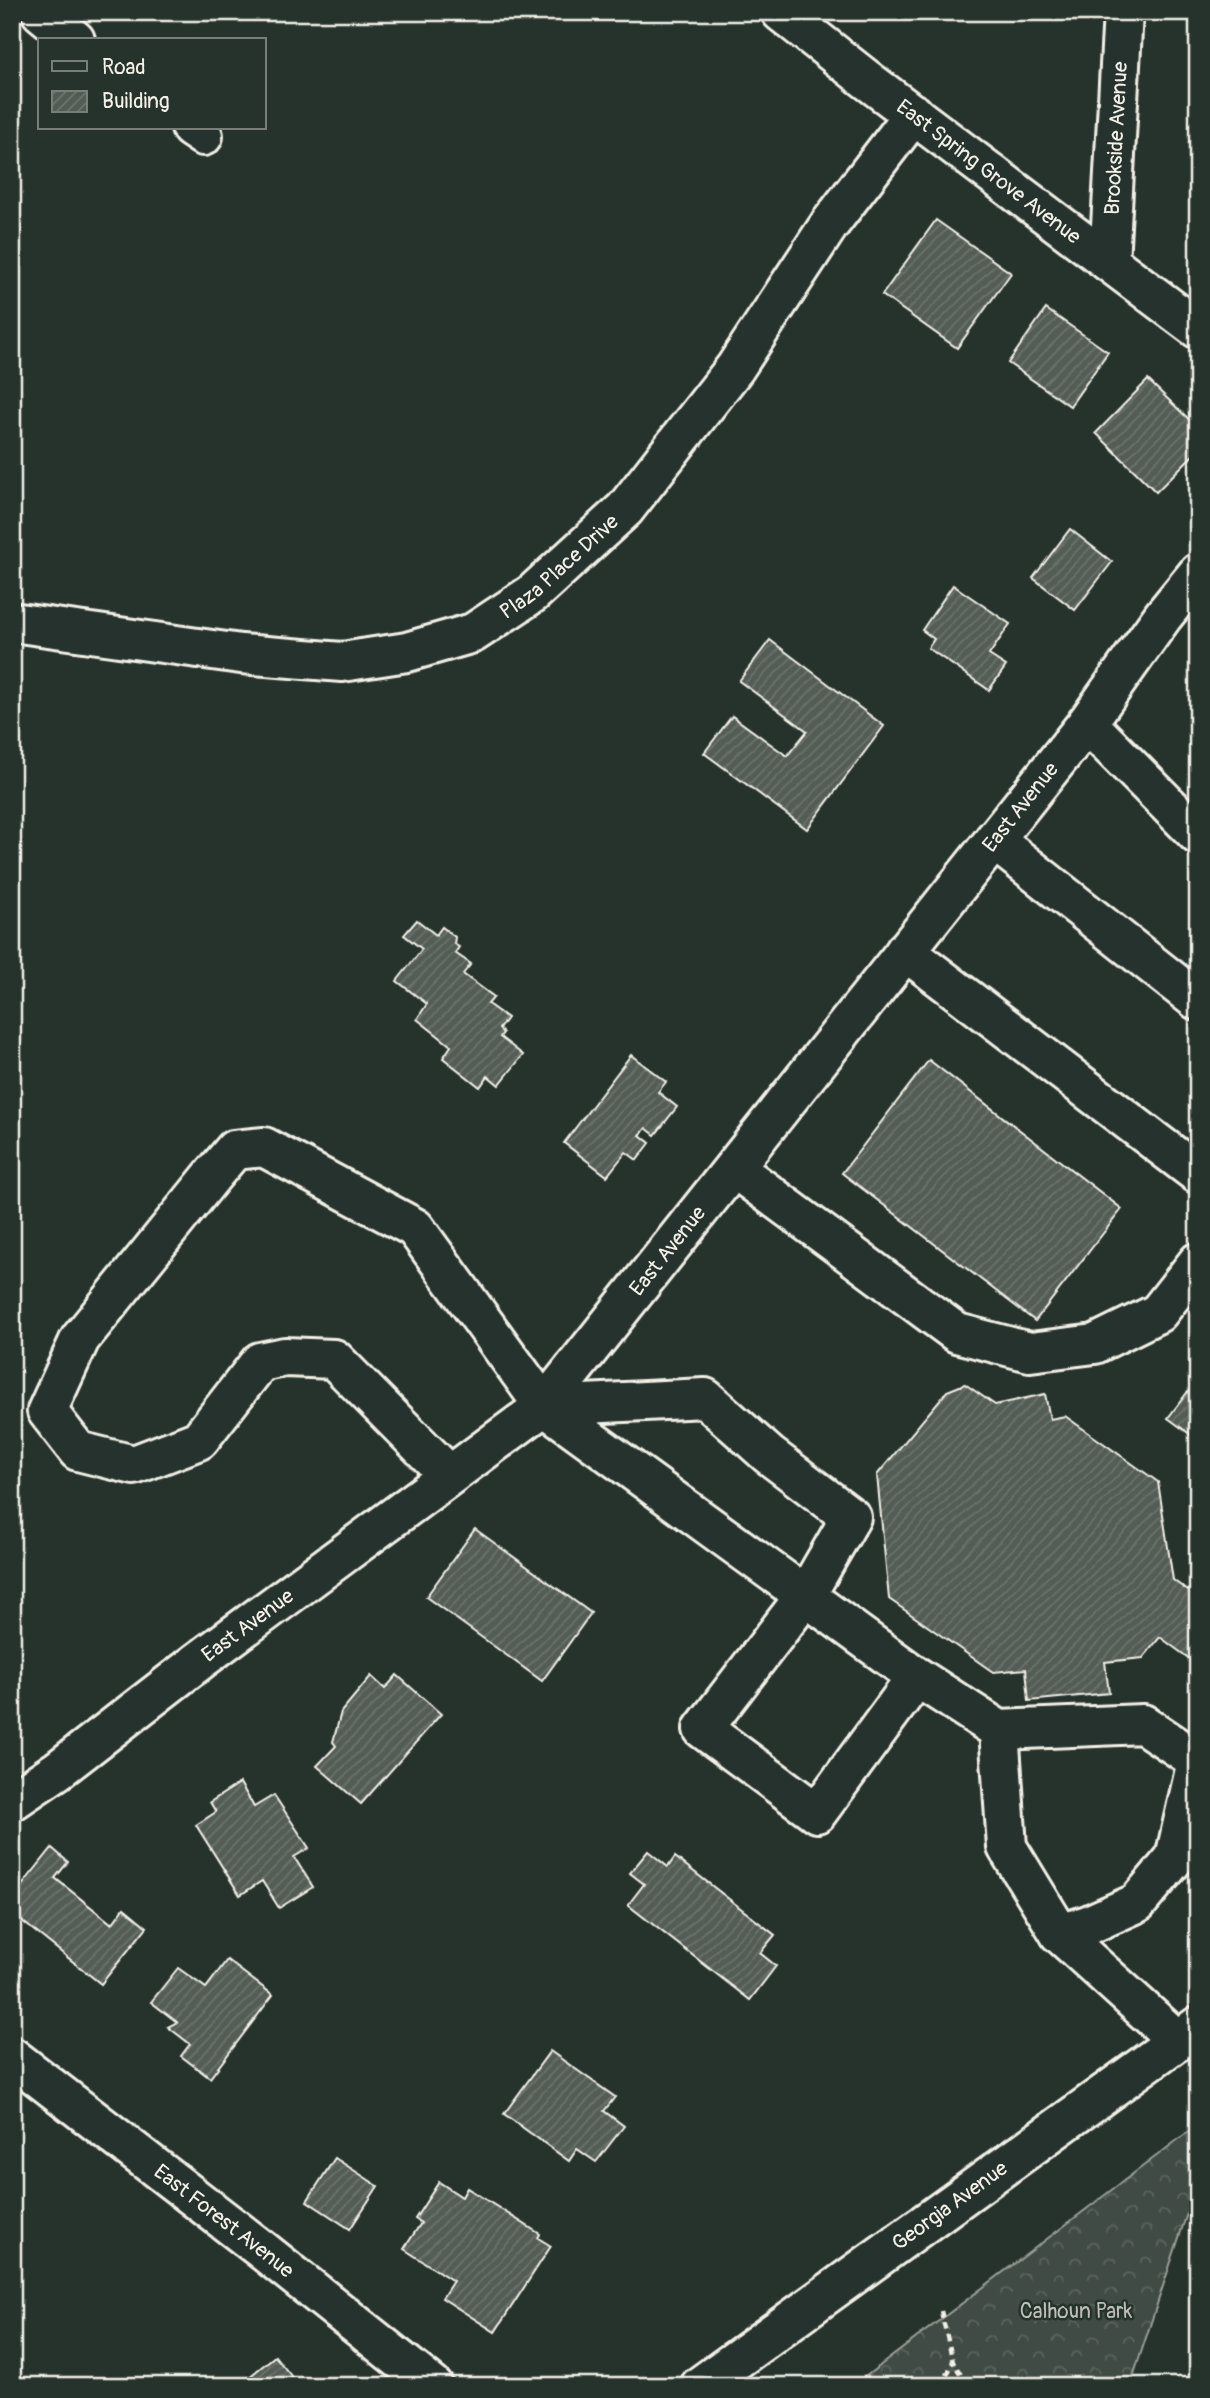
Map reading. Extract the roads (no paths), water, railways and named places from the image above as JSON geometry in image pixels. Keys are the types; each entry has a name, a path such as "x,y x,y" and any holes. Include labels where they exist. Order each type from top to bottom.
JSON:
{"street":[{"path":"41,12 73,38"},
{"name":"East Spring Grove Avenue","path":"781,12 1198,330"},
{"name":"Brookside Avenue","path":"1109,262 1123,12"},
{"name":"Plaza Place Drive","path":"12,622 241,654 342,662 407,653 472,633 532,594 625,509 736,368 829,225 914,114"},
{"name":"East Avenue","path":"12,1801 58,1770 199,1661 544,1406 1087,723 1163,615 1198,573"},
{"path":"1087,723 1198,835"},
{"path":"994,840 1198,1001"},
{"path":"905,951 1198,1174"},
{"path":"449,1475 334,1359 285,1357 260,1362 199,1440 134,1465 78,1451 47,1411 80,1339 212,1175 234,1150 264,1147 415,1228 544,1406 918,1677 999,1730 1143,1724 1197,1761 1175,1858 1137,1903 1088,1925 1060,1934"},
{"path":"734,1168 957,1332 1030,1353 1095,1344 1158,1313 1198,1262"},
{"path":"544,1406 705,1398 769,1455 851,1517 806,1595 703,1728 755,1769 817,1813 918,1677"},
{"path":"999,1730 1007,1847 1060,1934 1188,2033"},
{"name":"Georgia Avenue","path":"700,2386 1188,2033"},
{"name":"East Forest Avenue","path":"12,2057 433,2386"}],"park label":[{"name":"Calhoun Park","path":"1076,2311"}]}
